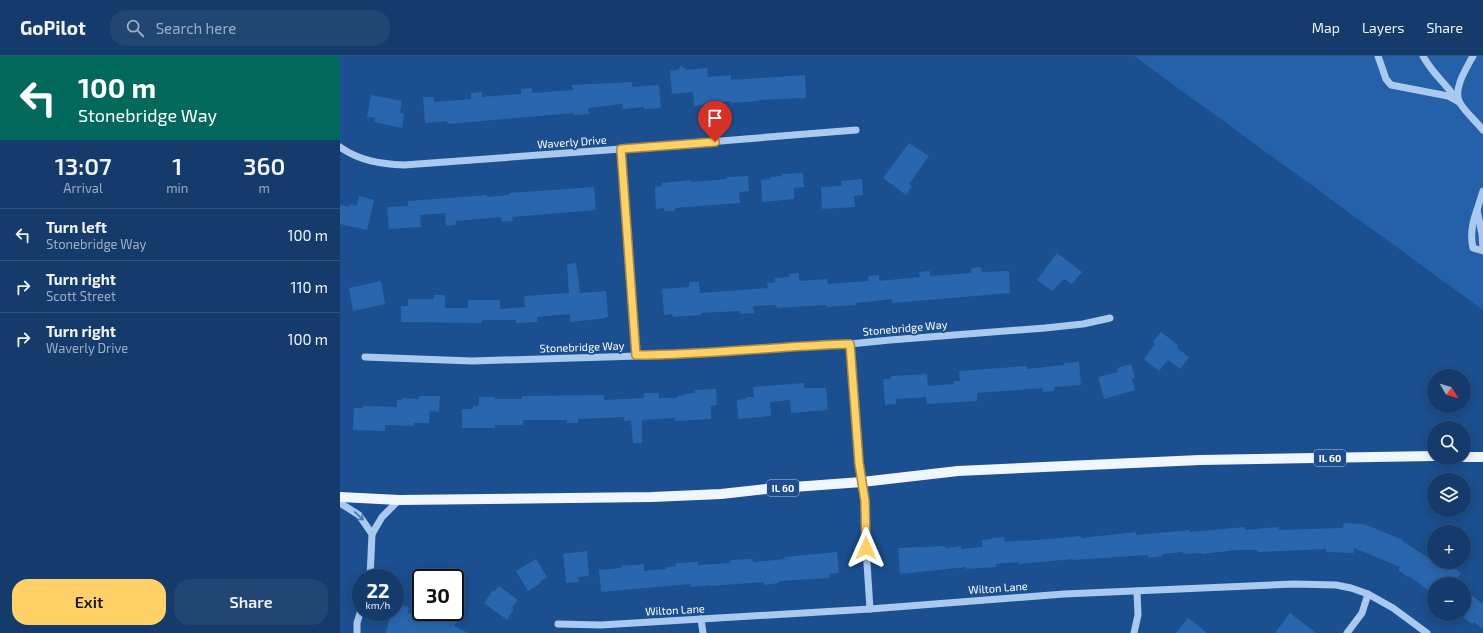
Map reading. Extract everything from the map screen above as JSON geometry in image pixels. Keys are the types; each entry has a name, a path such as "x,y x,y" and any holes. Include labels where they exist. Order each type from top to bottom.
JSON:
{"main road":[{"name":"IL 60","path":"340,497 399,500 652,498 721,494 862,482 958,471 1200,460 1427,456"},
{"path":"1471,457 1483,457"}],"street":[{"path":"1378,56 1386,80 1391,85 1448,96 1459,102"},
{"path":"1423,56 1438,78 1450,90 1483,130"},
{"path":"1459,102 1458,93 1460,81 1473,56"},
{"name":"Waverly Drive","path":"340,147 360,159 381,164 404,165 856,130"},
{"path":"621,149 636,355"},
{"path":"1477,210 1482,234 1483,250 1474,248 1472,239 1472,223 1483,191"},
{"name":"Stonebridge Way","path":"365,358 472,361 672,355 850,344 1046,328 1083,324 1110,318"},
{"path":"850,344 859,463 865,501 870,609"},
{"path":"370,569 372,534 382,517 399,500"},
{"path":"340,503 358,515 372,534"},
{"name":"Wilton Lane","path":"558,624 601,625 870,609 1064,594 1294,584 1336,585 1368,594 1393,608 1427,633"},
{"path":"1134,633 1138,616 1137,591"},
{"path":"1346,633 1362,613 1368,594"},
{"path":"702,619 703,633"},
{"path":"357,633 358,621"}],"shaded area":[{"path":"1134,56 1483,56 1483,310"}],"building":[{"path":"681,66 686,70 707,68 708,77 731,75 731,80 805,75 806,98 731,103 731,101 694,106 693,92 672,94 670,71 678,70"},
{"path":"632,82 632,87 659,85 661,108 644,109 644,107 623,109 622,104 588,108 589,114 574,115 574,113 448,124 447,121 425,123 423,97 434,97 434,102 471,99 471,93 482,92 482,97 521,94 521,89 532,88 532,93 573,90 572,85"},
{"path":"371,95 402,101 400,113 404,114 402,128 374,122 375,118 367,117"},
{"path":"909,143 929,156 909,184 912,186 906,195 883,178"},
{"path":"803,173 804,187 794,188 794,199 762,202 761,180 770,179 770,177 782,176 781,174"},
{"path":"748,176 749,191 739,192 740,203 675,208 675,211 664,211 664,208 656,209 655,187 662,186 662,183 691,180 691,182 727,179 727,177"},
{"path":"862,179 863,195 854,196 855,207 822,209 821,187 842,186 841,181"},
{"path":"594,187 596,210 512,217 513,221 502,222 501,217 456,221 456,225 446,226 445,213 420,215 421,227 389,229 387,207 408,206 408,201 487,195 487,197 509,195 509,193"},
{"path":"359,196 374,200 367,230 340,224 340,205 349,207 350,204 357,206"},
{"path":"1057,253 1082,272 1072,284 1064,279 1052,291 1037,280"},
{"path":"576,263 580,293 606,291 608,317 570,322 570,314 537,317 537,322 516,323 516,320 482,320 482,323 401,322 401,306 408,306 408,299 434,299 434,295 445,295 445,308 468,308 468,300 500,300 500,309 525,307 524,296 569,293 567,264"},
{"path":"981,267 982,272 1009,271 1010,293 892,303 892,299 856,303 856,305 827,307 826,305 777,308 776,305 753,306 754,313 740,314 739,311 701,313 701,315 673,317 672,314 664,315 662,289 689,287 689,282 699,282 700,293 768,288 767,283 775,282 775,278 789,277 789,274 799,273 799,281 827,279 828,284 869,281 868,276 879,275 879,281 920,277 919,272 930,271 930,276 971,273 971,268"},
{"path":"381,281 385,304 353,311 349,288"},
{"path":"1161,332 1178,345 1177,348 1189,357 1180,369 1168,360 1159,371 1144,359 1155,344 1153,342"},
{"path":"1079,362 1081,385 1054,387 1054,391 1043,392 1043,388 977,393 977,401 927,404 926,397 896,399 896,404 885,405 883,379 891,379 891,376 927,374 928,386 954,384 954,381 960,381 959,371 1027,366 1027,369"},
{"path":"1131,364 1135,377 1132,379 1135,390 1104,399 1098,377 1118,372 1117,368"},
{"path":"804,383 804,388 826,388 828,410 791,413 790,400 770,402 771,416 738,419 737,400 746,399 746,397 754,397 753,387"},
{"path":"716,389 717,405 711,406 711,419 675,421 675,418 642,420 642,443 633,443 631,420 624,421 624,417 578,419 578,423 567,423 567,420 523,420 523,425 495,425 495,428 462,428 462,409 473,409 473,406 479,406 479,397 495,397 495,399 522,399 522,396 604,395 604,400 644,398 644,393 659,393 659,398 677,398 678,396 684,396 683,394 695,393 695,390"},
{"path":"419,396 440,396 439,412 430,411 429,423 414,423 414,426 385,425 385,431 353,430 354,408 363,408 363,406 397,407 397,400 402,400 402,398 419,399"},
{"path":"1344,523 1364,524 1403,540 1402,541 1427,557 1427,569 1456,569 1461,573 1458,577 1427,577 1427,590 1409,576 1408,577 1398,570 1400,567 1354,548 1354,553 1326,552 1326,549 1258,552 1257,550 1237,550 1202,554 1183,554 1183,552 1162,554 1163,556 1148,558 1148,555 1073,559 1019,564 1019,562 996,564 996,567 966,569 966,567 900,574 898,548 945,546 945,548 961,546 961,549 982,547 982,540 1004,537 1005,542 1081,536 1081,538 1136,532 1136,535 1245,527 1245,530 1279,527 1279,530 1343,528"},
{"path":"587,551 589,576 578,577 579,582 566,583 563,554"},
{"path":"837,552 839,573 829,574 829,578 779,581 779,583 764,585 764,582 691,587 691,584 601,592 599,570 621,568 621,566 644,564 644,571 666,569 666,567 676,566 676,563 698,562 698,565 731,563 730,560 753,559 753,562 785,559 784,557"},
{"path":"536,559 547,577 540,582 541,583 528,591 516,571"},
{"path":"499,586 518,600 512,608 514,609 507,620 484,603 493,590 495,591"},
{"path":"1471,595 1483,604 1483,629 1474,622 1472,624 1468,621 1471,621"},
{"path":"404,606 409,607 408,613 412,614 412,621 456,621 454,626 468,633 386,633 389,621 404,621"},
{"path":"1290,613 1316,633 1275,633"},
{"path":"1188,618 1207,633 1176,633"}],"route":[{"path":"715,142 621,149 636,355 672,355 850,344 859,463 865,501 866,548"}]}
